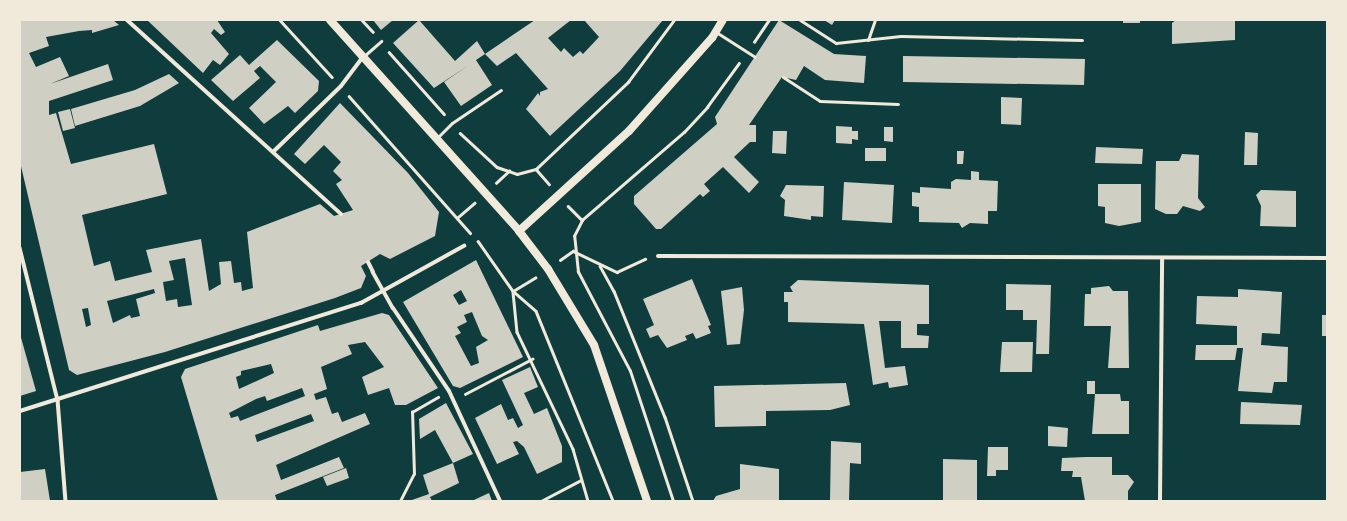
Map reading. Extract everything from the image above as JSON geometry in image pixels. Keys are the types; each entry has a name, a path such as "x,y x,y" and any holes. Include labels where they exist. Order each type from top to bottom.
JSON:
{"main road":[{"path":"330,20 434,140 519,231 548,269 594,345 646,501"},
{"path":"519,231 629,131 716,32 724,20"}],"street":[{"path":"127,20 274,151 341,214"},
{"path":"274,151 341,86 362,58"},
{"path":"20,411 178,363 361,303 383,293 464,246"},
{"path":"20,248 58,400 66,501"},
{"path":"658,256 1327,258"},
{"path":"1160,501 1162,258"},
{"path":"368,262 383,293 449,391 500,501"}],"lane":[{"path":"800,20 836,43 901,36 1082,40"},
{"path":"868,40 875,20"},
{"path":"716,32 755,57"},
{"path":"362,58 381,41"},
{"path":"783,77 820,101 898,104"},
{"path":"434,140 452,123 501,90"}],"path":[{"path":"280,20 341,86 457,218 513,291 536,311 613,501"},
{"path":"362,20 452,123 497,167 517,174 536,169 628,82 674,20"},
{"path":"673,501 630,371 578,272 573,251 574,236 582,220 684,132 708,107 768,20"},
{"path":"536,169 558,194"},
{"path":"457,218 485,193"},
{"path":"573,251 600,266 617,272 658,256"},
{"path":"600,266 614,291 662,409 693,501"},
{"path":"513,291 548,269"},
{"path":"513,291 517,332 532,359 573,449 588,501"},
{"path":"454,401 532,359"},
{"path":"400,501 414,474 412,412 449,391"},
{"path":"541,501 582,480"}],"building":[{"path":"20,20 113,20 119,25 92,33 92,30 79,31 46,37 49,46 29,53 36,67 60,57 69,76 50,84 108,64 113,80 49,101 49,115 56,113 71,164 154,144 167,194 82,215 94,266 110,261 115,281 152,272 146,250 201,239 209,291 221,284 219,262 231,261 234,283 241,282 242,291 253,288 247,232 320,204 334,216 353,210 336,184 342,180 333,171 341,162 324,145 305,164 294,154 340,103 408,173 439,212 435,236 390,259 380,254 361,266 366,276 361,288 335,298 165,352 77,375 69,370 20,162","holes":["185,258 192,305 178,307 177,299 166,301 163,282 174,280 169,261","154,289 155,293 136,299 140,316 131,318 130,315 113,323 107,301","88,308 91,325 86,327 82,309"]},
{"path":"147,20 217,20 225,32 221,35 214,29 211,33 229,54 220,65 213,60 203,73"},
{"path":"373,20 393,20 381,30"},
{"path":"419,20 455,61 477,41 485,54 476,60 492,85 461,106 444,82 469,65 434,88 393,43"},
{"path":"535,20 571,20 548,38 561,52 564,48 573,57 580,51 583,54 599,37 584,20 663,20 620,71 550,136 526,109 538,93 540,96 540,92 548,89 516,53 497,66 485,54"},
{"path":"779,20 834,54 866,56 864,83 825,80 804,66 796,80 782,77 749,125 756,125 756,142 750,142 734,157 759,182 749,193 723,167 704,184 710,191 703,197 700,194 661,229 656,229 634,204 634,196 717,124 715,117"},
{"path":"824,20 835,20 832,25"},
{"path":"1123,20 1140,20 1140,23 1123,23"},
{"path":"1176,20 1235,20 1235,40 1172,44 1172,23"},
{"path":"277,40 319,81 318,91 295,113 288,106 264,124 249,108 276,82 260,66 254,71 260,78 233,101 211,80 240,55 249,65"},
{"path":"903,56 1085,59 1084,85 903,82"},
{"path":"169,74 179,83 140,106 75,126 71,109 135,90"},
{"path":"1001,97 1022,98 1021,125 1001,124"},
{"path":"70,109 75,128 63,131 58,112"},
{"path":"836,126 852,127 852,131 858,131 858,140 852,139 852,144 836,143"},
{"path":"884,127 893,127 893,142 884,141"},
{"path":"773,131 787,131 786,154 772,153"},
{"path":"1245,132 1258,133 1257,165 1244,165"},
{"path":"1096,147 1143,149 1142,164 1095,163"},
{"path":"865,148 886,148 886,161 865,161"},
{"path":"957,151 964,151 963,164 957,164"},
{"path":"1182,154 1199,155 1198,198 1205,207 1200,211 1183,206 1177,214 1166,214 1155,209 1156,161 1179,161"},
{"path":"971,171 979,172 979,180 998,181 997,211 988,211 988,224 970,223 962,228 959,223 919,222 919,207 912,206 912,192 920,193 920,187 951,189 951,182 956,179 971,180"},
{"path":"844,182 894,185 892,223 842,220"},
{"path":"1098,184 1141,184 1141,222 1119,226 1105,223 1105,207 1098,206"},
{"path":"786,185 824,186 823,217 811,216 811,220 784,216 785,200 780,196"},
{"path":"1261,190 1296,191 1296,227 1260,226 1261,206 1256,195"},
{"path":"476,260 523,357 460,388 453,386 403,302","holes":["461,290 467,301 459,305 453,295","472,312 482,336 488,340 476,347 479,363 471,366 455,336 461,333 457,327 467,322 464,315"]},
{"path":"692,279 711,325 708,326 711,333 696,339 693,333 685,336 687,340 667,348 658,335 650,338 646,329 654,325 643,299"},
{"path":"798,280 929,285 929,324 917,324 917,335 929,336 928,348 901,348 901,321 879,321 885,368 905,366 908,385 889,388 888,382 873,385 864,324 788,322 788,302 784,302 784,292 793,292 790,287"},
{"path":"1006,284 1051,285 1049,354 1036,354 1037,320 1023,320 1023,310 1006,310"},
{"path":"1109,286 1113,291 1128,291 1129,368 1108,368 1111,326 1084,326 1085,294 1091,294 1091,288"},
{"path":"742,287 744,310 740,344 727,345 721,291"},
{"path":"1238,289 1282,292 1280,334 1262,333 1261,345 1288,347 1287,382 1274,382 1272,393 1238,391 1243,348 1237,348 1235,360 1195,360 1196,345 1237,345 1237,326 1196,324 1197,296 1238,297"},
{"path":"382,313 389,315 438,388 406,405 395,405 389,388 368,395 362,377 384,367 365,342 348,345 352,354 321,367 327,389 314,394 316,400 326,397 332,414 338,412 342,422 365,413 370,424 276,465 281,480 339,457 344,468 275,495 277,501 218,501 181,377 185,369 318,325 320,331","holes":["271,364 274,373 239,389 236,377 241,375 241,371","302,388 305,396 240,421 238,416 231,418 229,413 265,396 267,401","311,414 314,421 257,442 255,435"]},
{"path":"1322,315 1327,315 1327,336 1322,336"},
{"path":"20,334 36,391 20,396"},
{"path":"1002,342 1033,342 1032,372 1000,372"},
{"path":"530,367 538,387 524,393 534,414 547,408 562,446 562,462 537,474 524,447 517,441 513,442 519,454 497,464 475,418 501,404 508,420 513,418 518,428 523,425 502,380"},
{"path":"1087,381 1095,381 1095,394 1087,394"},
{"path":"846,383 850,405 830,410 766,411 766,426 715,427 714,386"},
{"path":"1095,394 1120,394 1121,401 1129,401 1129,434 1092,434"},
{"path":"1241,402 1302,405 1300,425 1240,424"},
{"path":"446,403 473,454 453,463 435,430 420,439 419,419"},
{"path":"1048,426 1068,428 1067,447 1048,446"},
{"path":"831,441 861,443 861,464 850,463 849,501 830,501"},
{"path":"988,447 1008,447 1008,470 996,470 996,476 987,476"},
{"path":"1112,457 1112,475 1128,475 1134,482 1128,491 1128,501 1085,501 1081,477 1072,477 1073,471 1061,471 1062,458"},
{"path":"943,459 977,460 977,501 943,501"},
{"path":"453,463 459,483 430,497 432,501 409,501 429,494 423,475"},
{"path":"740,464 779,469 779,501 713,501 716,496 740,489"},
{"path":"346,468 349,478 327,486 323,477"},
{"path":"45,469 50,501 20,501 20,472"},
{"path":"489,493 492,501 472,501 476,499"}]}
